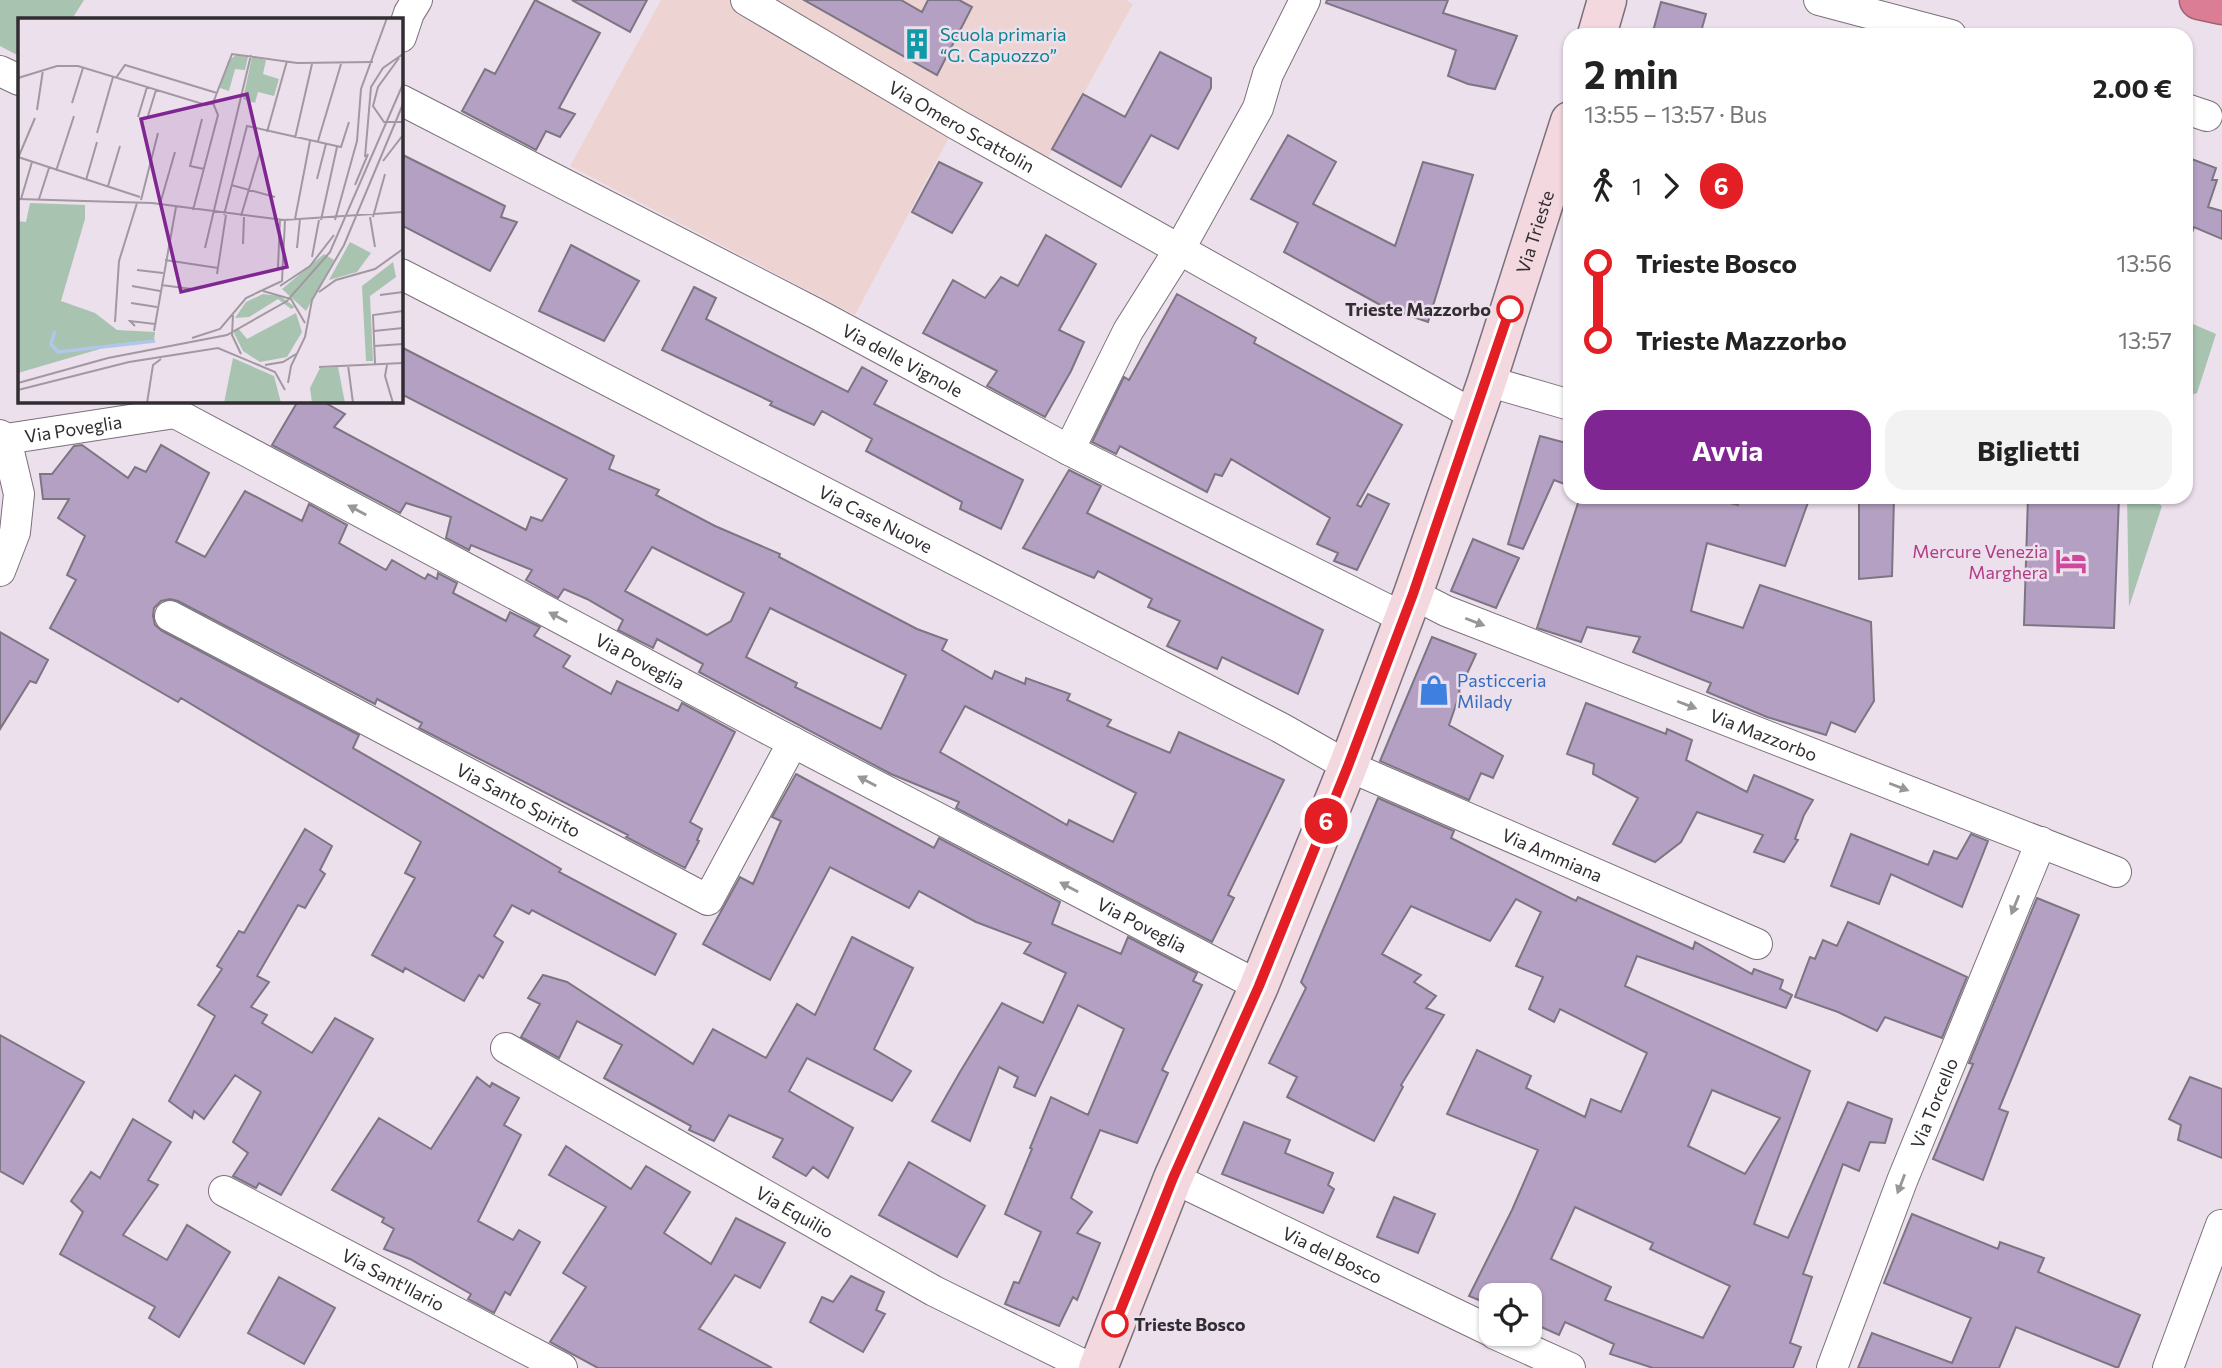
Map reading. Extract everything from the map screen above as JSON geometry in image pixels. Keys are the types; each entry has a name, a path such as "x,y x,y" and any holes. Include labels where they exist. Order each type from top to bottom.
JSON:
{"highway":[{"path":"2199,0 2222,5"}],"street":[{"path":"402,34 417,0"},
{"name":"Via Omero Scattolin","path":"746,0 956,124 1179,250 1480,398"},
{"path":"1069,450 1128,331 1179,250 1258,107 1268,74 1306,0"},
{"path":"1599,28 1607,0"},
{"path":"1819,0 1925,28"},
{"path":"0,71 18,80"},
{"name":"Via delle Vignole","path":"402,101 820,315 1069,450 1408,606"},
{"name":"Via Trieste","path":"1098,1368 1173,1178 1259,986 1348,766 1408,606 1480,398 1563,143"},
{"name":"Via Case Nuove","path":"402,275 1220,696 1348,766"},
{"path":"1480,398 1563,404"},
{"name":"Via Poveglia","path":"3,437 175,413 1259,986"},
{"path":"0,571 15,532 19,494 3,437"},
{"name":"Via Mazzorbo","path":"1408,606 1446,611 2116,872"},
{"name":"Via Santo Spirito","path":"170,616 708,900 793,741"},
{"name":"Via Ammiana","path":"1348,766 1757,944"},
{"name":"Via Torcello","path":"1832,1368 1902,1181 2040,842"},
{"name":"Via Equilio","path":"506,1048 934,1291 1090,1368"},
{"name":"Via del Bosco","path":"1173,1178 1479,1325"},
{"name":"Via Sant'Ilario","path":"224,1191 562,1368"},
{"path":"2168,1368 2221,1225"},
{"name":"Via del Bosco","path":"1523,1346 1570,1368"}],"shaded area":[{"path":"661,0 1126,0 1133,4 1048,158 963,111 855,315 570,166"}],"green space":[{"path":"0,0 84,0 73,18 18,18 18,55 0,46"},
{"path":"2193,324 2216,334 2197,393 2193,394"},
{"path":"2127,504 2159,504 2162,506 2129,607"}],"building":[{"path":"535,0 600,33 559,108 575,114 560,137 546,131 536,150 462,111 485,69 495,74"},
{"path":"572,0 647,0 630,32"},
{"name":"Scuola primaria “G. Capuozzo”","path":"804,0 901,0 922,12 928,0 959,0 972,7 937,75"},
{"path":"1327,0 1448,0 1443,13 1517,36 1495,89 1468,84 1448,76 1456,50 1326,3"},
{"path":"1661,2 1706,14 1702,28 1654,28"},
{"path":"1160,52 1211,78 1211,88 1178,149 1151,135 1121,187 1052,149 1083,94 1125,117"},
{"path":"1288,135 1336,162 1313,204 1395,246 1423,162 1473,175 1428,322 1384,307 1284,252 1298,223 1251,199"},
{"path":"402,154 505,206 501,217 517,222 490,271 402,226"},
{"path":"2193,160 2216,168 2212,180 2217,180 2208,207 2222,211 2222,239 2194,227 2193,230"},
{"path":"939,162 982,183 952,233 912,212"},
{"path":"1046,235 1096,264 1059,330 1084,342 1045,417 987,386 997,371 923,333 953,280 985,298 1001,277 1018,286"},
{"path":"571,245 639,281 604,341 539,311"},
{"path":"694,287 716,298 706,319 848,392 862,367 887,381 874,404 1023,480 1001,529 960,509 962,502 866,451 872,439 822,411 814,425 662,350"},
{"path":"1177,294 1256,338 1254,343 1402,425 1357,505 1361,507 1368,494 1389,504 1357,570 1334,561 1338,553 1317,544 1330,518 1231,459 1222,476 1215,474 1207,492 1120,446 1116,454 1092,442 1124,377 1129,380"},
{"path":"402,348 614,456 609,469 659,490 656,495 715,526 780,554 779,557 917,629 947,640 942,650 992,679 995,671 1025,684 1026,678 1070,694 1067,700 1111,720 1107,726 1170,753 1179,732 1284,780 1228,895 1234,898 1212,942 956,808 959,802 891,774 699,672 703,664 657,639 653,648 618,630 623,620 587,599 564,589 558,598 526,580 532,570 471,545 469,550 446,538 451,517 406,503 400,513 272,445 297,402 324,402 345,414 334,427 526,530 531,517 542,521 567,479 402,395","holes":["652,547 744,593 731,621 707,635 625,591","770,608 906,675 881,729 795,687 797,683 746,657","965,706 1136,793 1113,842 1069,820 1067,825 940,752"]},
{"path":"1540,436 1563,442 1563,483 1554,480 1523,549 1508,544"},
{"path":"82,445 128,478 135,467 146,472 161,445 209,473 176,542 205,557 245,491 302,521 309,504 347,525 339,543 386,570 392,560 425,579 428,574 437,579 438,573 457,583 453,593 506,621 510,612 540,627 534,636 570,656 563,667 611,694 617,681 678,711 682,703 735,732 690,822 702,829 685,868 626,837 628,835 419,728 422,723 377,699 375,704 178,601 161,601 154,608 155,625 162,631 359,735 353,748 561,869 559,872 676,934 655,975 532,910 529,914 512,905 494,936 503,942 483,978 479,975 464,1001 405,968 403,972 372,955 415,878 405,873 421,842 181,698 178,702 50,628 76,580 67,575 85,536 58,518 69,499 43,499 40,474 52,474 74,446"},
{"path":"1069,470 1101,486 1087,513 1323,630 1298,694 1222,657 1217,669 1167,646 1180,621 1148,607 1152,599 1098,571 1094,578 1023,548"},
{"path":"1578,504 1807,504 1785,566 1707,543 1691,611 1743,628 1760,585 1871,622 1874,701 1855,732 1831,722 1826,735 1767,717 1707,692 1711,683 1633,652 1640,637 1587,627 1581,642 1537,628"},
{"path":"1859,504 1894,504 1892,576 1859,579"},
{"name":"Mercure Venezia Marghera","path":"2028,504 2119,504 2114,628 2024,625"},
{"path":"1473,539 1519,558 1496,608 1451,591"},
{"path":"0,632 48,660 36,683 30,681 0,729"},
{"path":"1432,637 1476,654 1459,691 1449,725 1503,756 1493,778 1481,773 1469,800 1380,761"},
{"path":"1586,703 1666,734 1667,729 1692,740 1686,760 1747,792 1754,775 1813,800 1795,839 1798,840 1784,862 1754,852 1763,835 1697,812 1681,842 1655,862 1613,844 1638,798 1593,774 1594,764 1567,754"},
{"path":"796,774 934,848 939,838 1060,902 1052,924 1121,954 1128,937 1197,973 1193,981 1202,985 1162,1070 1168,1073 1137,1143 1100,1130 1071,1198 1092,1212 1077,1233 1100,1243 1077,1300 1073,1297 1059,1326 1005,1304 1014,1282 1019,1283 1041,1232 1005,1214 1051,1097 1088,1115 1124,1029 1078,1005 1035,1096 1014,1087 1018,1077 999,1067 970,1141 932,1121 1002,1003 1043,1023 1066,973 1024,953 1031,943 976,922 919,891 909,908 830,867 770,980 703,944 740,877 753,884 781,821 772,817"},
{"path":"1378,798 1454,831 1451,838 1576,901 1578,897 1693,949 1695,942 1752,974 1754,969 1783,980 1780,989 1792,995 1786,1008 1637,956 1625,986 1810,1071 1754,1224 1788,1238 1848,1102 1892,1119 1885,1143 1870,1142 1859,1171 1843,1164 1803,1274 1812,1277 1790,1343 1801,1347 1793,1368 1653,1368 1610,1354 1614,1344 1565,1322 1559,1335 1542,1327 1542,1283 1479,1283 1479,1300 1469,1296 1512,1210 1538,1150 1447,1114 1477,1050 1531,1076 1526,1088 1585,1117 1591,1099 1621,1112 1647,1053 1560,1009 1554,1022 1529,1009 1543,977 1516,966 1541,912 1516,899 1490,941 1411,906 1382,954 1421,975 1414,982 1436,996 1426,1008 1444,1015 1401,1085 1403,1087 1374,1141 1287,1097 1297,1077 1269,1063 1306,988 1301,982","holes":["1712,1090 1780,1118 1745,1174 1688,1146","1575,1207 1653,1243 1650,1249 1730,1286 1703,1338 1605,1300 1611,1287 1551,1259"]},
{"path":"305,829 332,846 320,870 325,874 305,908 298,905 257,976 269,982 251,1007 267,1015 262,1023 312,1053 335,1018 373,1039 281,1195 259,1183 256,1188 233,1176 248,1153 233,1142 261,1092 235,1075 204,1119 194,1111 192,1118 169,1101 215,1016 198,1005 222,969 217,966 239,931 244,933"},
{"path":"1851,834 1928,865 1934,851 1957,859 1971,834 1988,841 1962,907 1891,874 1879,904 1831,886"},
{"path":"2037,898 2079,915 1999,1109 2008,1112 1983,1180 1933,1159"},
{"path":"1848,922 1967,977 1942,1038 1885,1017 1877,1031 1838,1012 1795,997 1810,957 1815,959 1823,940 1837,946"},
{"path":"852,937 913,968 874,1049 911,1071 892,1101 807,1058 789,1091 853,1128 828,1178 813,1167 806,1176 773,1157 783,1139 729,1115 714,1141 689,1130 691,1126 604,1078 622,1045 577,1021 559,1058 521,1037 540,1004 528,998 543,975 567,982 693,1064 713,1029 766,1058 797,1004 815,1015"},
{"path":"0,1035 84,1082 23,1184 0,1171"},
{"path":"477,1077 490,1087 492,1083 519,1098 504,1125 521,1135 478,1221 513,1240 519,1230 540,1242 510,1295 505,1292 494,1313 468,1299 471,1294 410,1259 384,1249 394,1229 382,1222 384,1218 332,1190 379,1118 431,1149"},
{"path":"2190,1077 2222,1089 2222,1158 2178,1140 2181,1125 2169,1119"},
{"path":"133,1119 171,1142 148,1180 158,1185 123,1235 167,1260 187,1225 230,1252 179,1337 149,1318 155,1307 60,1254 83,1212 71,1201 91,1172 100,1178"},
{"path":"1244,1122 1290,1140 1285,1153 1333,1173 1328,1185 1334,1189 1323,1213 1222,1174"},
{"path":"566,1146 631,1189 646,1166 690,1192 664,1233 711,1264 736,1218 785,1243 760,1288 735,1275 699,1329 772,1368 598,1368 550,1342 586,1287 563,1273 606,1207 549,1175"},
{"path":"909,1162 985,1206 957,1257 879,1215"},
{"path":"1394,1197 1435,1214 1418,1253 1377,1237"},
{"path":"1912,1214 1998,1249 2000,1242 2044,1258 2038,1272 2140,1315 2118,1368 2016,1327 1999,1368 1858,1368 1872,1333 1952,1363 1971,1318 1884,1283"},
{"path":"851,1276 884,1292 876,1310 885,1314 863,1352 810,1322 822,1297 833,1302"},
{"path":"279,1277 335,1308 304,1364 248,1333"}],"bus line":[{"name":"6","path":"1115,1324 1173,1178 1259,986 1348,766 1413,594 1510,309"}],"place":[{"name":"Scuola primaria “G. Capuozzo”","path":"917,44"},
{"name":"Trieste Mazzorbo","path":"1510,309"},
{"name":"Mercure Venezia Marghera","path":"2071,561"},
{"name":"Pasticceria Milady","path":"1434,690"},
{"name":"Trieste Bosco","path":"1115,1324"}]}
